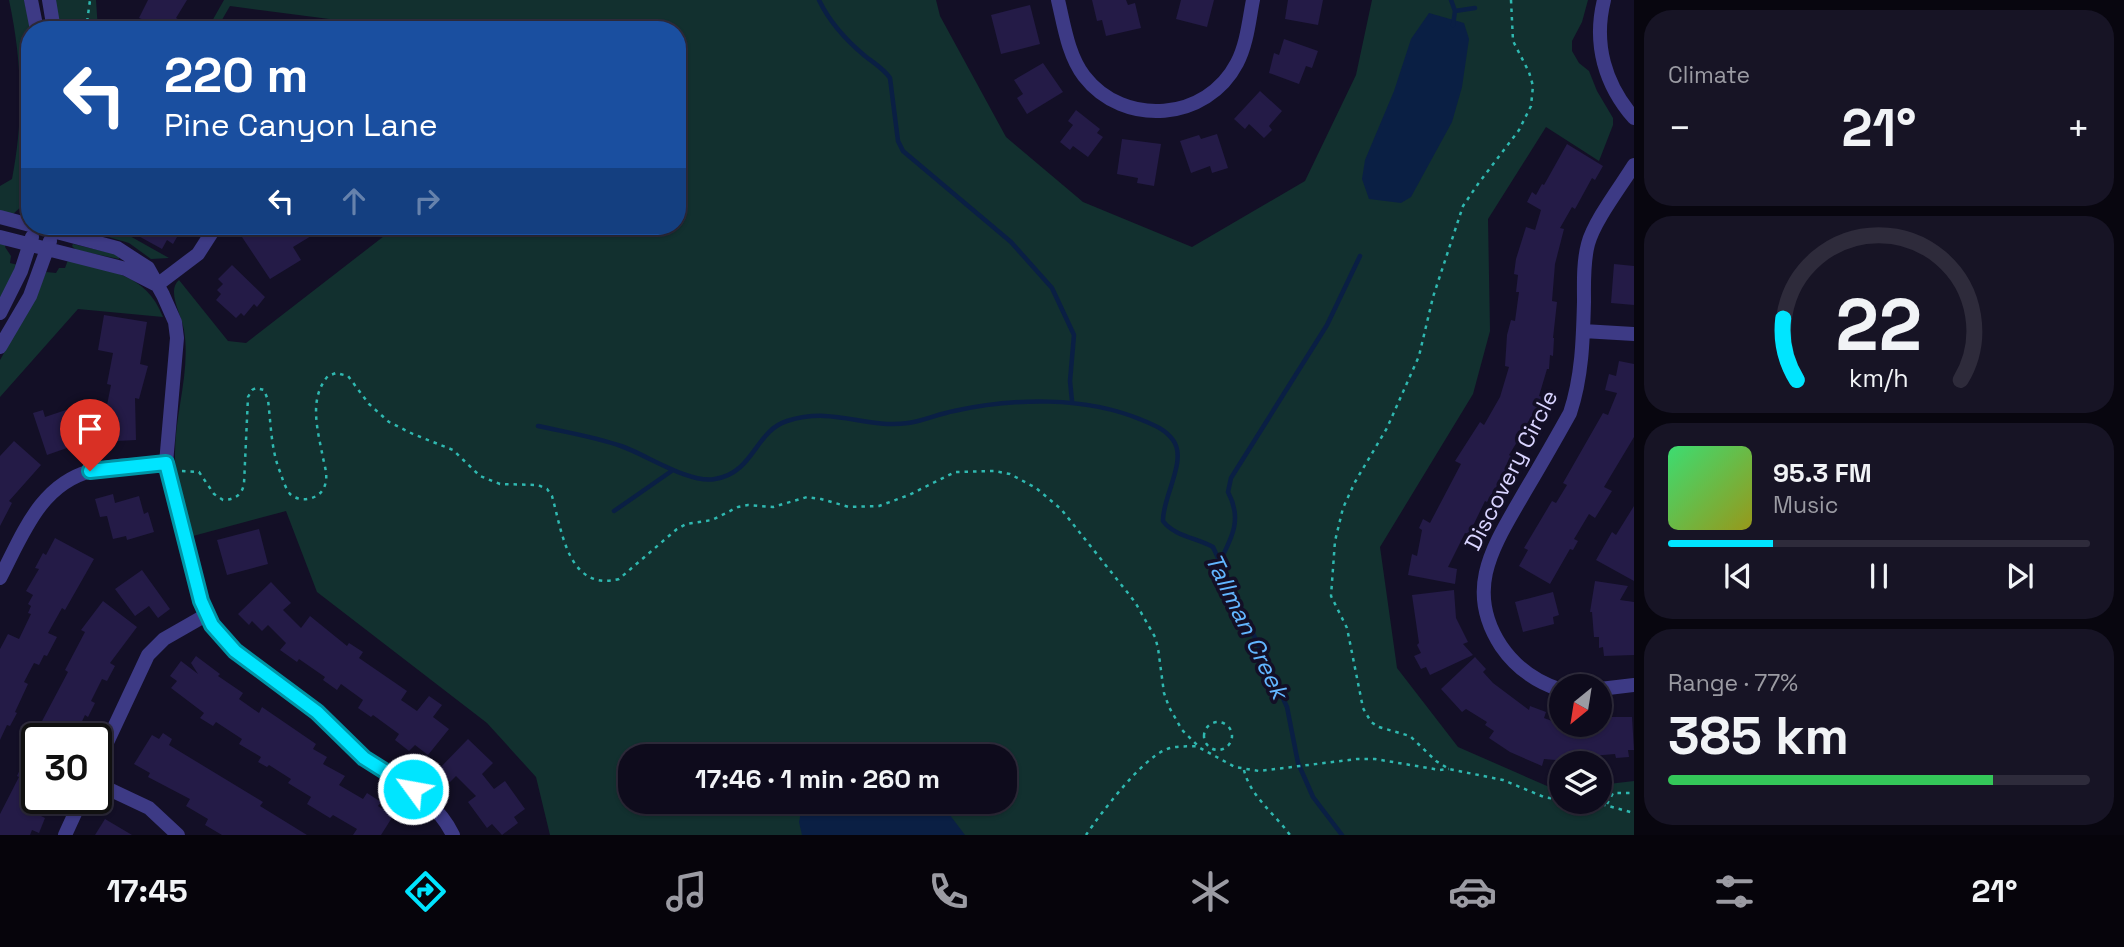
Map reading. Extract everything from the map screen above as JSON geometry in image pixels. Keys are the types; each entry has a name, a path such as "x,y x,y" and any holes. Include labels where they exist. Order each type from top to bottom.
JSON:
{"street":[{"path":"31,0 35,21"},
{"path":"49,0 52,21"},
{"path":"1058,0 1070,47 1084,75 1099,91 1114,101 1139,111 1152,112 1189,106 1223,82 1241,56 1253,0"},
{"path":"1604,0 1600,39 1607,78 1620,102 1634,118"},
{"name":"Discovery Circle","path":"1549,686 1523,671 1504,651 1487,614 1484,587 1489,557 1495,544 1570,413 1577,392 1583,331 1585,257 1590,237 1634,165"},
{"path":"0,218 21,223"},
{"path":"0,313 21,271 33,235"},
{"path":"0,347 30,296 51,235"},
{"path":"73,235 117,248 142,263 157,285 175,322 177,338 171,468 206,615 219,635 235,651 317,712 364,758 419,794 442,817 453,835"},
{"path":"157,285 198,254 210,235"},
{"path":"0,236 126,269 157,285"},
{"path":"1583,331 1634,334"},
{"path":"0,578 35,512 60,485 90,471 171,468"},
{"path":"112,732 148,655 164,639 206,615"},
{"path":"1612,688 1634,685"},
{"path":"112,791 149,808 178,835"},
{"path":"65,835 75,814"}],"path":[{"path":"87,21 90,0"},
{"path":"1450,769 1436,761 1410,736 1379,727 1365,714 1347,628 1331,596 1331,572 1343,508 1387,428 1414,369 1422,347 1433,297 1463,206 1528,114 1533,86 1513,40 1511,0"},
{"path":"171,468 199,472 214,494 223,500 233,499 240,493 244,484 248,397 256,388 264,390 268,400 277,465 289,492 300,499 319,495 326,484 326,474 316,418 317,399 328,376 342,374 348,376 369,404 389,422 453,450 480,476 500,484 538,485 547,489 552,496 573,562 584,576 602,581 619,579 686,524 712,520 738,507 774,507 807,497 849,507 879,506 909,495 955,472 994,471 1010,474 1037,488 1055,503 1135,603 1155,636 1164,693 1169,707 1182,730 1208,753 1235,767 1259,771 1375,759 1440,770 1450,769 1503,780 1549,798"},
{"path":"1219,722 1227,725 1232,733 1228,745 1220,749 1212,748 1205,737 1207,728 1219,722"},
{"path":"1086,835 1127,783 1159,753 1174,747 1198,746"},
{"path":"1208,753 1212,748"},
{"path":"1244,769 1255,794 1274,813 1290,835"},
{"path":"1612,795 1634,793"},
{"path":"1612,806 1634,813"}],"green space":[{"path":"9,0 24,0 29,21 21,21 21,207 12,215 0,212 0,186 12,179 16,156 20,112 17,45"},
{"path":"54,0 96,0 97,21 58,21"},
{"path":"224,0 936,0 940,16 1006,137 1083,202 1192,247 1305,181 1356,75 1372,0 1588,0 1582,22 1572,41 1572,51 1579,63 1589,71 1613,118 1613,125 1599,161 1546,127 1488,219 1490,331 1473,394 1380,547 1397,668 1458,747 1549,787 1549,814 1612,814 1612,784 1634,781 1634,835 550,835 536,777 487,723 317,592 286,511 193,536 175,458 186,346 174,290 179,280 228,341 246,343 385,235 686,235 686,21 337,20 230,6 221,21 212,21"},
{"path":"102,235 128,235 169,258 151,259 129,243"},
{"path":"0,242 6,244 11,256 10,263 18,265 0,303"},
{"path":"73,244 119,255 119,259 76,250"},
{"path":"68,260 112,271 136,283 156,302 163,317 78,309 0,397 0,360 36,297 46,272 56,273 59,268 65,268"}],"water":[{"path":"1429,13 1464,23 1469,39 1462,87 1452,122 1411,197 1401,203 1369,199 1362,179 1365,160 1394,91 1411,39"},
{"path":"801,814 949,814 965,835 802,835 799,822"}],"building":[{"path":"148,0 187,0 176,18 181,21 146,21 139,18"},
{"path":"1092,0 1126,0 1128,5 1135,3 1141,28 1106,36 1102,20 1097,21"},
{"path":"1181,0 1214,0 1207,27 1176,19"},
{"path":"1288,0 1323,0 1318,25 1285,19"},
{"path":"1030,5 1040,44 1001,54 991,15"},
{"path":"1284,39 1318,51 1312,68 1306,66 1299,84 1269,73 1274,53 1279,55"},
{"path":"1043,63 1063,92 1027,114 1017,98 1023,94 1014,80"},
{"path":"1260,91 1282,111 1269,126 1272,130 1264,138 1249,124 1245,129 1234,119"},
{"path":"1076,110 1100,129 1097,133 1103,137 1088,157 1073,146 1070,150 1060,142 1073,125 1068,121"},
{"path":"1217,134 1228,168 1212,173 1210,166 1191,173 1180,141 1199,135 1201,139"},
{"path":"1122,139 1161,144 1154,186 1137,183 1138,178 1117,174"},
{"path":"1567,144 1603,166 1595,180 1592,178 1575,209 1572,207 1560,228 1564,229 1555,264 1552,301 1557,302 1553,356 1550,355 1549,369 1539,396 1545,398 1542,410 1524,440 1520,437 1509,455 1514,458 1487,502 1485,501 1469,534 1465,533 1448,567 1457,569 1455,584 1408,575 1412,554 1417,556 1422,530 1419,528 1423,519 1430,523 1461,464 1455,461 1480,422 1484,425 1500,397 1509,367 1505,366 1507,335 1511,320 1515,321 1519,292 1516,292 1518,275 1514,274 1516,259 1526,227 1535,230 1541,210 1527,202 1532,192 1536,195 1542,184 1544,185"},
{"path":"137,235 178,235 173,244 167,240 162,249"},
{"path":"313,235 293,247 301,260 270,279 242,237"},
{"path":"1614,264 1634,266 1634,305 1611,303"},
{"path":"232,265 265,297 257,307 254,304 244,316 241,313 236,318 216,300 221,294 217,290 223,284 218,279"},
{"path":"104,315 147,322 140,364 148,366 139,399 135,398 136,440 97,442 96,414 103,414 102,405 107,405 111,385 107,384 113,353 98,350"},
{"path":"1619,361 1634,364 1634,437 1604,487 1612,491 1595,518 1589,514 1574,539 1578,541 1573,550 1570,549 1550,584 1519,566 1528,550 1524,548 1552,501 1556,503 1567,485 1563,483 1603,413 1608,415 1617,393 1605,390 1609,374 1616,376"},
{"path":"69,409 72,419 76,417 84,442 47,455 33,413 43,410 45,417"},
{"path":"14,441 41,465 9,501 12,503 0,526 0,456"},
{"path":"113,494 115,503 139,496 144,514 148,512 154,532 127,540 126,536 113,539 107,516 100,517 95,499"},
{"path":"1634,506 1634,581 1596,560 1612,532 1616,535"},
{"path":"259,529 268,564 227,575 217,540"},
{"path":"55,538 94,559 65,610 62,608 48,633 57,637 47,656 44,655 39,665 34,663 24,682 28,684 15,712 17,713 0,740 0,649 8,634 19,639 31,614 28,613 31,606 28,604 33,595 26,591 39,569 35,568 43,553 46,555"},
{"path":"142,570 170,609 158,618 149,606 135,616 115,589"},
{"path":"1595,581 1628,586 1620,600 1634,602 1634,655 1604,656 1603,647 1599,648 1599,637 1594,637 1590,612"},
{"path":"271,582 291,603 283,610 301,628 310,616 347,646 349,643 363,652 359,658 407,691 401,700 417,711 429,696 442,705 433,717 449,729 428,755 415,745 409,751 395,740 399,734 373,715 371,717 358,708 363,700 341,684 337,690 323,680 325,677 280,650 286,643 268,625 262,631 252,621 249,625 238,614"},
{"path":"1454,590 1456,618 1468,642 1463,644 1473,655 1430,675 1426,667 1421,669 1414,656 1421,653 1417,645 1419,643 1412,595"},
{"path":"1553,592 1559,615 1553,617 1554,624 1523,632 1515,602"},
{"path":"103,601 137,627 110,663 115,666 107,681 102,679 91,701 95,703 88,717 85,715 81,723 41,723 68,672 65,670 85,632 81,630"},
{"path":"196,656 220,674 218,676 243,693 239,699 259,713 262,707 316,744 313,749 327,757 323,764 345,776 339,785 363,799 367,793 381,802 378,806 393,816 381,835 353,835 357,829 333,815 330,818 307,804 311,797 288,783 291,779 269,765 267,767 258,762 261,757 239,744 242,739 216,722 213,726 200,718 204,713 171,688 177,681 170,676 181,661 198,674 191,663"},
{"path":"1475,657 1486,669 1483,672 1493,683 1529,710 1530,706 1546,712 1544,718 1549,720 1549,737 1612,737 1612,717 1632,717 1634,750 1628,750 1629,757 1616,758 1612,751 1549,751 1549,759 1544,759 1542,766 1510,752 1489,738 1494,731 1485,725 1487,722 1466,709 1462,712 1441,689"},
{"path":"163,733 172,739 169,745 263,802 260,806 307,835 222,835 205,825 208,819 186,806 190,799 148,777 150,773 134,764 152,735 159,739"},
{"path":"468,739 493,763 482,774 494,789 505,781 525,809 514,817 518,823 502,835 492,824 487,828 468,802 476,796 456,776 450,782 438,770"},
{"path":"21,767 21,814 40,814 45,818 39,833 32,830 30,835 0,835 0,814 19,777 17,776"},
{"path":"105,819 132,835 95,835"}],"waterway":[{"path":"819,0 845,37 890,78 898,141 903,151 1011,242 1052,288 1074,335 1070,381 1072,401"},
{"path":"1451,0 1455,11"},
{"path":"1453,25 1455,11 1475,8"},
{"path":"1220,561 1234,527 1234,510 1228,492 1231,478 1327,325 1360,256"},
{"name":"Tallman Creek","path":"538,426 611,443 680,473 704,479 715,479 738,469 776,426 804,417 835,417 892,424 914,422 977,407 1049,402 1073,403 1120,412 1163,430 1173,440 1178,458 1163,521 1179,533 1213,547 1287,707 1298,763 1313,797 1342,835"},
{"path":"614,511 673,470"}],"route":[{"path":"90,471 166,463 201,601 212,625 235,651 317,712 364,758 413,789"}]}
